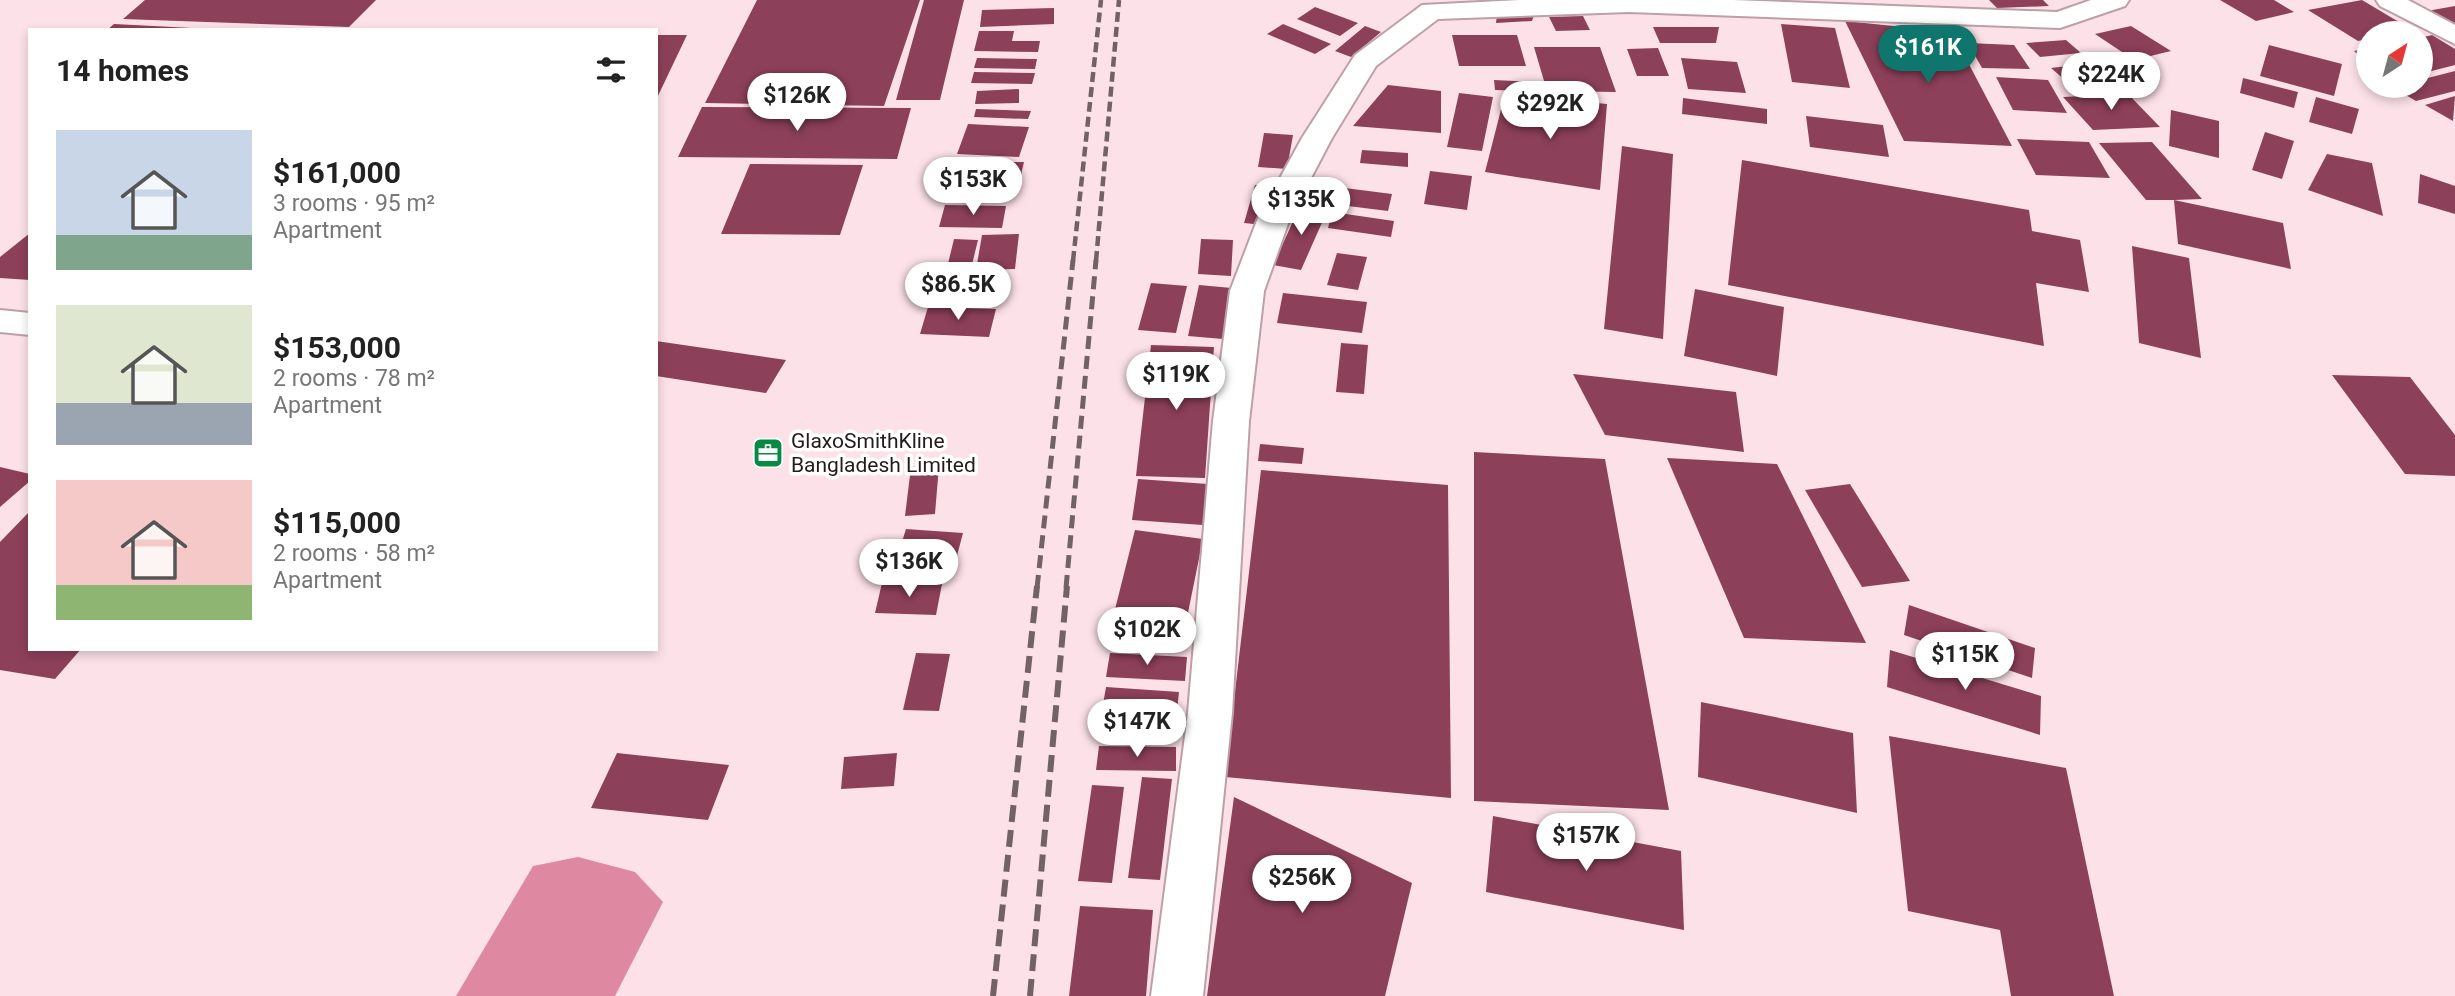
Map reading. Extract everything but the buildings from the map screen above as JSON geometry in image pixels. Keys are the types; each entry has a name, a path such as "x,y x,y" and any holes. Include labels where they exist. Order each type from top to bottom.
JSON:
{"street":[{"path":"1177,996 1210,713 1231,421 1247,291 1274,218 1317,138 1365,61 1431,11 1629,4 2060,20 2116,0"},
{"path":"2389,0 2455,36"},
{"path":"0,321 28,324"}],"shaded area":[{"path":"578,857 635,872 663,902 615,996 456,996 533,866"}],"railway":[{"path":"1073,261 1101,0"},
{"path":"1096,261 1119,0"},
{"path":"1037,588 1073,260"},
{"path":"1066,588 1096,260"},
{"path":"993,996 1037,586"},
{"path":"1030,996 1067,586"}],"place":[{"name":"GlaxoSmithKline Bangladesh Limited","path":"768,453"}]}
